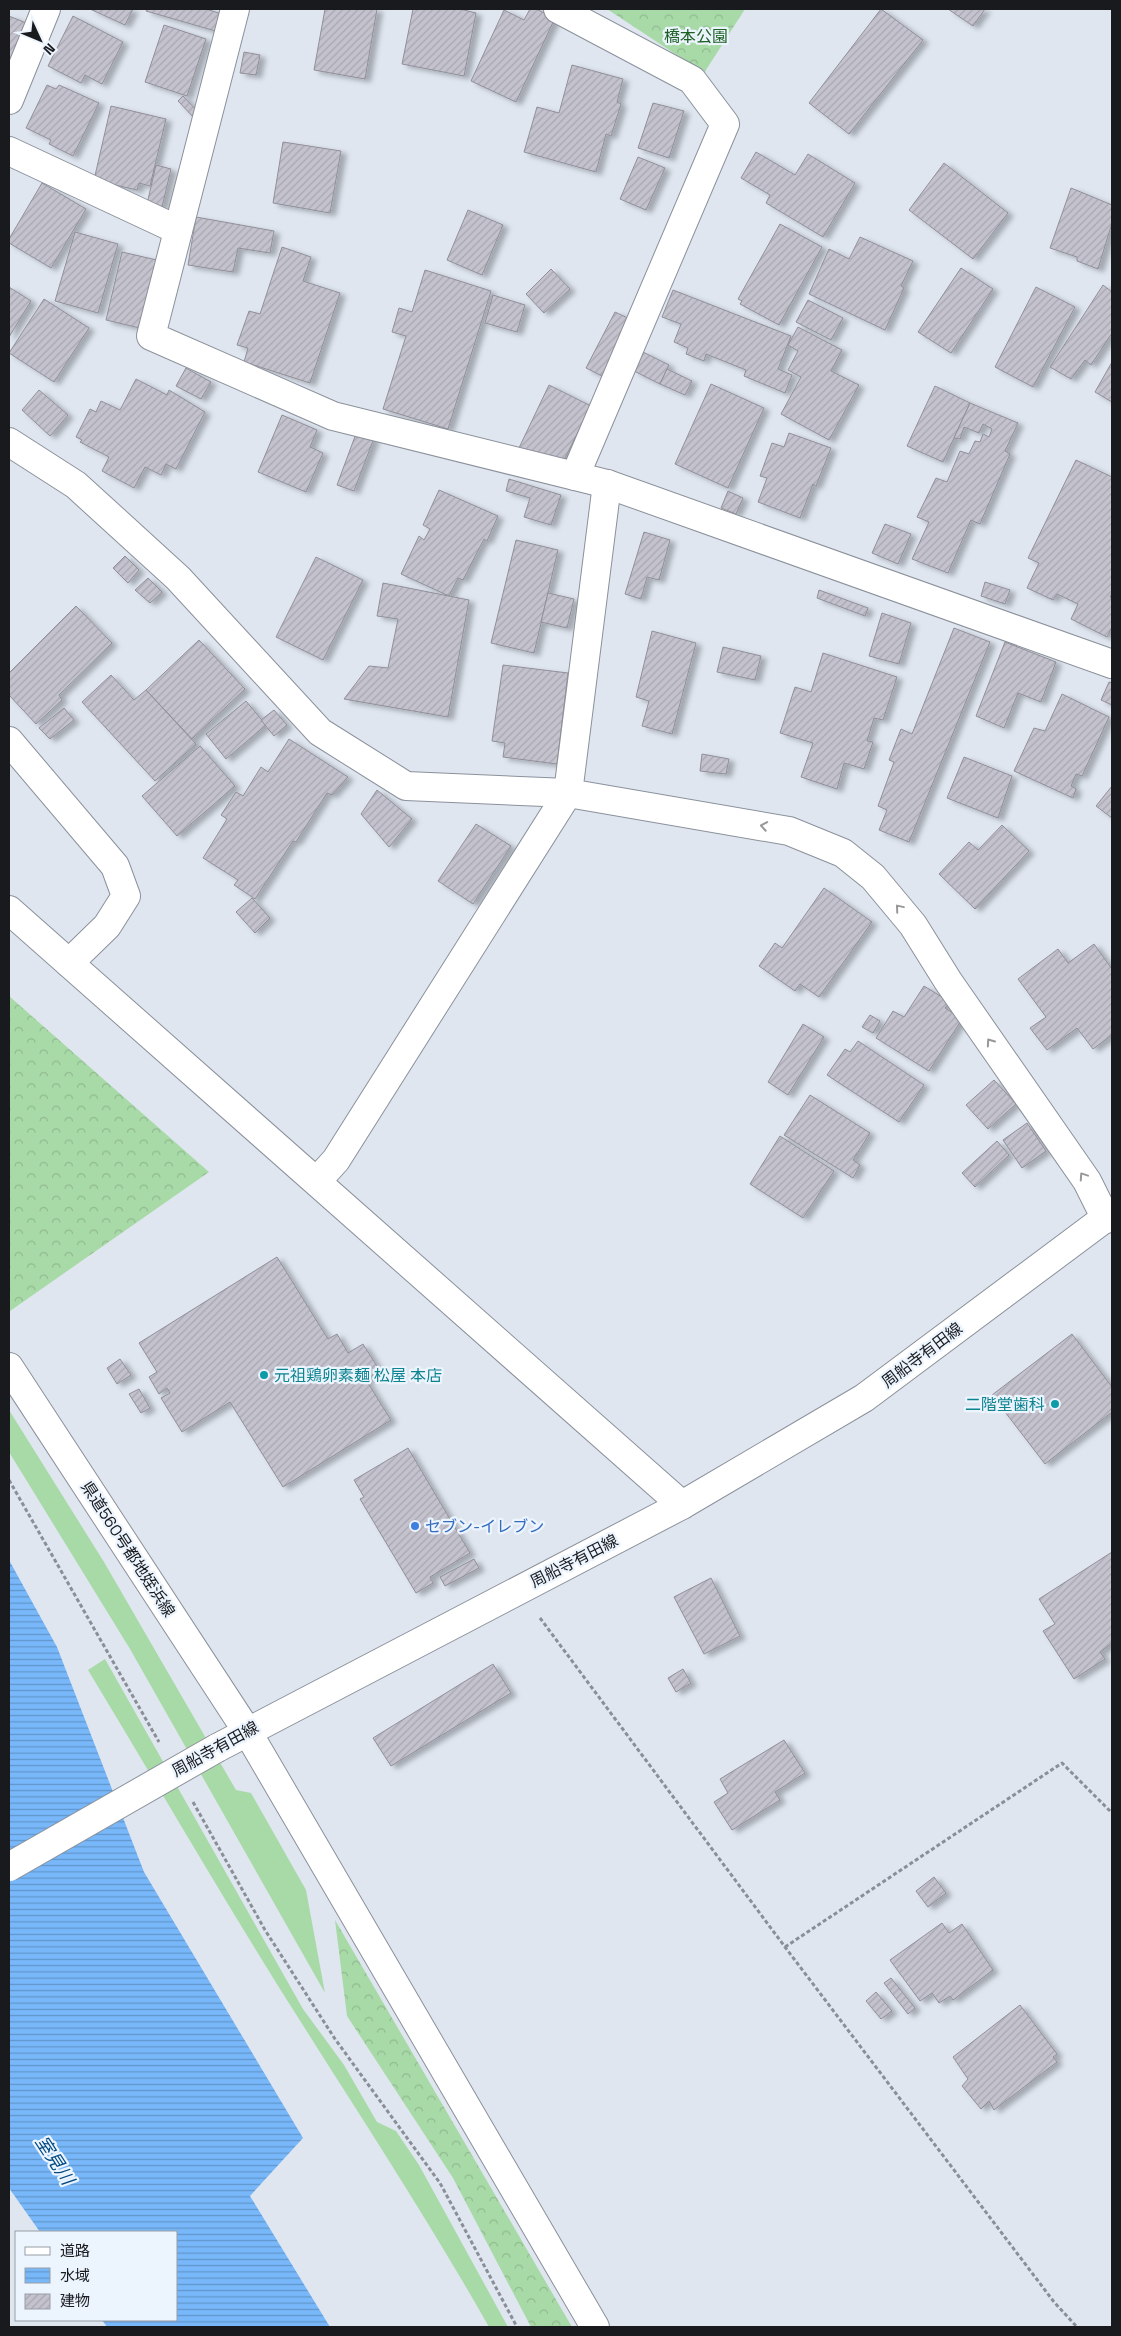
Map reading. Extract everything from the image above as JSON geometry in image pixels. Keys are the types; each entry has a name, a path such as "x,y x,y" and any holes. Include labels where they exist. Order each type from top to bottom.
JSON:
{"street":[{"path":"9,100 46,9"},
{"path":"235,9 151,336 333,416 607,484 1112,664"},
{"path":"558,9 692,80 725,124 575,476"},
{"path":"9,151 178,230"},
{"path":"9,442 76,485 178,578 320,732 406,786 568,793 789,831 843,853 873,877 913,925 948,981 1087,1181 1110,1220"},
{"path":"317,1181 336,1160 568,793 607,484"},
{"path":"9,741 115,866 126,896 107,926 69,963"},
{"path":"9,910 682,1505"},
{"name":"周船寺有田線","path":"9,1867 247,1730 682,1505 864,1398 1110,1220"},
{"name":"県道560号都地姪浜線","path":"9,1367 247,1730 595,2327"}],"path":[{"path":"9,1480 164,1750"},
{"path":"518,1589 1054,2302 1077,2327"},
{"path":"785,1946 1062,1763 1112,1813"},
{"path":"193,1801 265,1930 330,2032 440,2183 517,2327"}],"green space":[{"name":"橋本公園","path":"607,9 745,9 704,73"},
{"path":"9,996 209,1172 10,1311 9,1309"},
{"path":"9,1410 104,1562 236,1790 251,1793 306,1890 325,1993 130,1649 9,1452"},
{"path":"105,1659 303,2009 344,2065 377,2122 396,2131 419,2165 508,2327 489,2327 432,2230 230,1908 88,1670"},
{"path":"335,1920 572,2327 531,2327 453,2178 347,2016"}],"water":[{"name":"室見川","path":"9,1560 57,1647 144,1872 303,2138 250,2196 330,2327 107,2327 103,2321 178,2321 178,2231 39,2231 9,2188"}],"building":[{"path":"90,9 133,9 125,25"},
{"path":"147,9 206,9 225,15 219,32 146,11"},
{"path":"325,9 377,9 365,79 314,70"},
{"path":"413,9 460,9 476,13 464,76 402,64"},
{"path":"530,9 536,9 555,18 516,102 471,81 504,10 524,20"},
{"path":"881,9 923,40 849,134 809,103"},
{"path":"948,9 985,9 973,26"},
{"path":"9,16 31,25 9,85"},
{"path":"73,16 123,42 102,84 85,75 81,83 48,66"},
{"path":"164,25 206,39 187,96 145,82"},
{"path":"244,52 260,55 256,75 240,73"},
{"path":"572,65 623,79 617,102 621,104 611,136 606,134 596,172 524,152 537,107 559,113"},
{"path":"47,85 56,89 59,85 99,103 73,156 49,144 51,140 26,128"},
{"path":"183,96 200,114 195,119 178,101"},
{"path":"653,103 684,111 669,158 638,148"},
{"path":"111,106 166,119 150,186 139,183 137,190 94,180"},
{"path":"283,142 341,151 330,213 273,203"},
{"path":"756,152 795,175 808,154 855,183 823,237 766,203 770,195 741,178"},
{"path":"638,157 665,168 646,210 620,199"},
{"path":"944,163 1008,213 973,259 909,210"},
{"path":"156,165 171,169 162,207 147,204"},
{"path":"42,183 86,209 51,268 9,243 9,239"},
{"path":"1071,188 1112,205 1112,223 1098,269 1077,261 1077,257 1050,248"},
{"path":"468,210 503,225 482,275 447,260"},
{"path":"196,217 274,231 270,253 238,248 233,272 188,265"},
{"path":"780,224 822,247 779,325 740,304 742,301 738,299"},
{"path":"75,232 118,244 98,313 55,301"},
{"path":"860,237 913,261 901,286 904,288 885,330 809,294 829,249 849,259"},
{"path":"282,247 311,257 303,281 340,293 310,383 244,362 248,348 237,345 249,311 260,314"},
{"path":"122,252 161,261 144,329 106,320"},
{"path":"961,268 993,289 951,353 918,332"},
{"path":"551,269 570,289 544,313 526,294"},
{"path":"425,270 491,291 448,429 383,409 406,336 392,332 399,308 412,312"},
{"path":"1103,285 1112,292 1112,333 1091,365 1085,360 1071,379 1050,367"},
{"path":"9,287 31,301 9,337"},
{"path":"1036,287 1075,307 1033,387 995,367"},
{"path":"673,290 791,336 778,369 792,375 785,393 744,376 746,370 706,354 704,361 686,354 688,348 674,342 681,324 662,317"},
{"path":"493,295 525,305 517,332 485,323"},
{"path":"44,299 89,328 54,382 9,353"},
{"path":"808,300 843,318 831,340 796,322"},
{"path":"615,312 634,321 606,378 586,368"},
{"path":"798,327 842,350 831,371 859,385 829,440 781,414 801,377 788,370 798,351 788,345"},
{"path":"643,352 669,365 660,384 634,371"},
{"path":"1112,362 1112,402 1095,392"},
{"path":"186,368 211,382 201,399 176,386"},
{"path":"667,369 692,381 685,395 660,384"},
{"path":"136,379 167,395 169,390 205,412 176,469 166,464 161,475 145,467 134,488 102,471 109,457 80,442 82,440 76,437 90,409 96,412 101,401 120,410"},
{"path":"711,384 764,408 728,488 675,464"},
{"path":"549,385 591,406 559,470 518,450"},
{"path":"935,386 970,403 943,462 907,446"},
{"path":"39,390 68,415 50,436 22,410"},
{"path":"970,403 1018,423 1005,451 1010,454 980,524 971,520 948,573 912,559 929,522 917,517 936,478 947,482 960,451 969,454 975,441 980,442 983,434 989,437 992,429 983,424 979,433 964,427 960,439 954,438"},
{"path":"282,415 317,430 310,447 323,453 306,492 258,472"},
{"path":"357,431 374,438 354,491 337,485"},
{"path":"789,433 831,448 816,486 813,484 800,518 758,502 767,478 760,476 772,443 784,447"},
{"path":"1076,460 1112,477 1112,593 1110,597 1112,598 1112,627 1107,637 1071,619 1078,604 1057,594 1053,600 1027,588 1039,563 1028,558"},
{"path":"509,479 561,495 551,525 524,517 530,498 506,491"},
{"path":"439,490 498,516 487,541 484,539 463,580 458,578 449,596 401,574 419,536 424,540 430,529 423,525"},
{"path":"728,491 743,498 736,514 721,508"},
{"path":"885,524 911,534 898,564 872,553"},
{"path":"644,532 670,540 659,580 647,577 641,599 625,594"},
{"path":"516,540 558,550 534,653 491,643"},
{"path":"125,556 139,570 128,583 113,568"},
{"path":"316,557 363,580 323,660 276,637"},
{"path":"148,578 162,592 150,603 135,590"},
{"path":"985,582 1010,590 1005,604 981,596"},
{"path":"383,583 469,600 448,717 344,699 369,666 388,668 398,619 377,616"},
{"path":"819,590 868,608 865,616 817,598"},
{"path":"548,593 574,599 567,628 541,622"},
{"path":"76,606 112,643 59,695 62,700 36,724 9,695 9,673"},
{"path":"882,613 911,623 899,664 869,656"},
{"path":"954,628 990,642 909,842 879,830 887,810 878,806 894,762 889,760 901,729 912,734"},
{"path":"652,631 696,643 672,734 642,726 649,701 636,697"},
{"path":"199,640 245,689 192,739 146,690"},
{"path":"1005,642 1056,662 1041,702 1018,693 1004,728 976,716"},
{"path":"723,647 761,656 755,680 717,672"},
{"path":"823,653 897,677 883,720 874,718 867,741 873,742 864,769 844,763 837,789 801,777 813,743 780,733 795,687 811,692"},
{"path":"503,665 568,673 557,764 503,757 505,743 492,741"},
{"path":"111,675 134,700 146,690 196,744 155,781 82,702"},
{"path":"1109,682 1112,683 1112,705 1101,700"},
{"path":"1062,694 1109,717 1082,776 1076,774 1071,786 1076,789 1073,798 1014,771 1034,728 1045,731"},
{"path":"246,701 266,725 226,759 206,734"},
{"path":"64,708 74,720 50,739 39,728"},
{"path":"274,710 287,725 274,736 261,720"},
{"path":"289,739 348,777 332,795 327,793 296,842 293,841 255,899 234,885 238,880 203,858 227,819 221,815 236,792 243,796 261,767 268,772"},
{"path":"200,746 235,786 177,836 142,796"},
{"path":"702,754 729,759 726,774 700,771"},
{"path":"964,757 1012,776 998,818 947,798"},
{"path":"1112,786 1112,818 1096,806"},
{"path":"377,790 412,819 389,847 361,814"},
{"path":"476,824 511,846 473,904 438,881"},
{"path":"1002,825 1029,851 975,909 939,874 969,842 978,850"},
{"path":"824,888 872,922 819,997 800,984 795,991 759,966 775,943 782,948"},
{"path":"252,898 270,918 255,933 236,912"},
{"path":"1094,944 1112,969 1112,1035 1093,1049 1077,1028 1047,1050 1030,1028 1046,1017 1018,979 1058,949 1068,963"},
{"path":"924,986 950,1002 945,1008 962,1019 929,1071 876,1038 893,1011 904,1017"},
{"path":"870,1015 880,1021 873,1033 862,1027"},
{"path":"803,1024 824,1037 788,1095 768,1082"},
{"path":"858,1041 924,1085 899,1122 827,1075 845,1049 850,1052"},
{"path":"994,1080 1016,1104 988,1129 966,1105"},
{"path":"810,1095 870,1133 853,1160 860,1165 853,1178 784,1135"},
{"path":"1027,1123 1046,1151 1022,1168 1003,1140"},
{"path":"780,1136 834,1171 803,1218 750,1184"},
{"path":"997,1141 1009,1155 975,1187 962,1173"},
{"name":"元祖鶏卵素麺 松屋 本店","path":"277,1257 328,1339 337,1334 348,1353 363,1344 380,1371 366,1380 391,1420 283,1487 230,1402 182,1432 161,1398 170,1393 167,1388 159,1394 149,1377 157,1372 139,1343"},
{"name":"二階堂歯科","path":"1072,1334 1112,1387 1112,1412 1045,1464 992,1395"},
{"path":"120,1359 131,1375 117,1384 107,1368"},
{"path":"139,1389 150,1408 141,1413 129,1394"},
{"name":"セブン-イレブン","path":"408,1448 470,1553 430,1577 433,1583 416,1593 360,1499 364,1497 354,1480"},
{"path":"1112,1552 1112,1643 1100,1652 1105,1659 1074,1679 1043,1631 1055,1624 1039,1599"},
{"path":"474,1559 479,1568 445,1586 440,1577"},
{"path":"711,1578 740,1636 704,1654 674,1597"},
{"path":"493,1664 511,1693 391,1766 373,1738"},
{"path":"683,1669 691,1683 676,1692 668,1678"},
{"path":"784,1740 805,1773 775,1792 780,1800 732,1830 714,1802 728,1793 720,1779"},
{"path":"934,1877 946,1893 928,1907 916,1891"},
{"path":"942,1923 949,1933 962,1924 993,1970 953,2000 950,1996 939,2003 932,1993 920,2001 890,1960"},
{"path":"891,1978 915,2008 908,2014 884,1983"},
{"path":"876,1992 892,2011 881,2019 866,2001"},
{"path":"1020,2005 1057,2054 1053,2057 1057,2062 994,2110 989,2101 981,2109 962,2086 968,2079 953,2057"}],"place":[{"name":"元祖鶏卵素麺 松屋 本店","path":"264,1375"},
{"name":"二階堂歯科","path":"1055,1404"},
{"name":"セブン-イレブン","path":"415,1526"}]}
